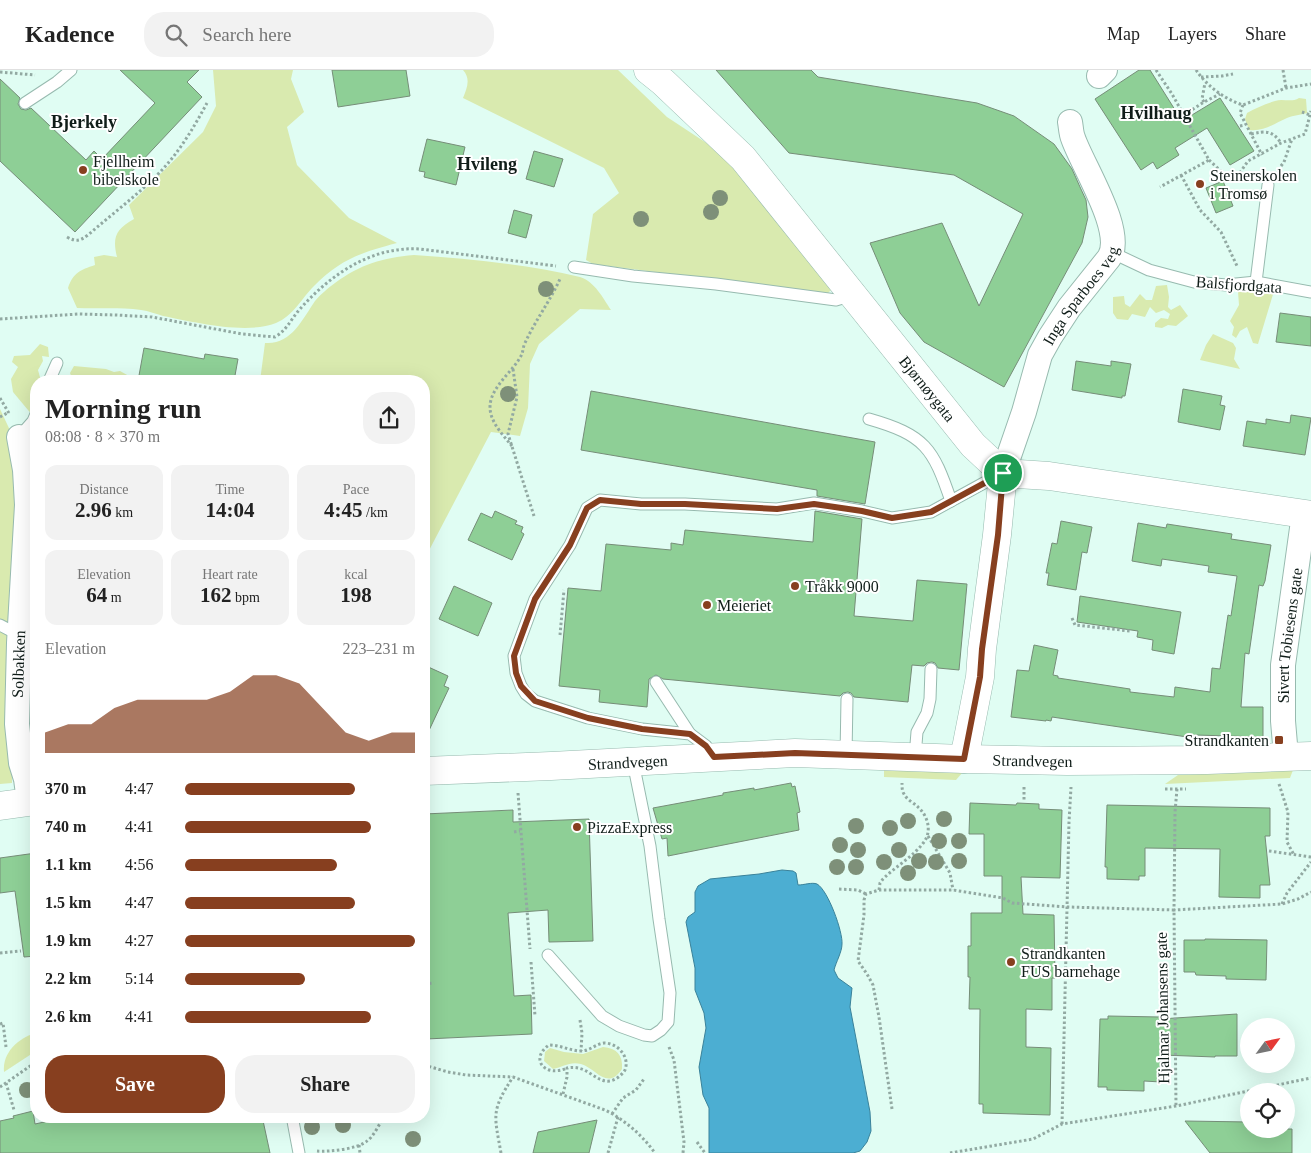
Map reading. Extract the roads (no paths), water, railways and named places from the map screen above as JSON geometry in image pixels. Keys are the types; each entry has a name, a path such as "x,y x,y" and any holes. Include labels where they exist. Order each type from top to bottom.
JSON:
{"street":[{"name":"Bjørnøygata","path":"648,70 743,158 974,445 1003,473"},
{"name":"Inga Sparboes veg","path":"1003,473 1024,412 1040,355 1069,308 1112,253 1114,238 1112,230 1092,178 1072,136 1070,122"},
{"name":"Solbakken","path":"19,437 25,470 27,505 10,630 21,763 30,792"},
{"path":"964,759 980,677 982,649 998,535 1003,473 1049,476 1307,515"},
{"name":"Sivert Tobiesens gate","path":"1299,756 1283,721 1283,665 1307,515"},
{"name":"Strandvegen","path":"430,770 633,762 795,753 964,759 1208,760 1299,756"},
{"path":"0,806 30,801"}],"lane":[{"path":"25,103 57,82 71,70"},
{"path":"1256,282 1268,185"},
{"name":"Balsfjordgata","path":"1112,253 1149,270 1206,284 1226,285 1256,282 1311,292"},
{"path":"570,267 836,300 852,295"},
{"path":"52,375 57,362"},
{"path":"869,419 906,432 924,444 937,461 951,501"},
{"path":"19,437 30,424"},
{"path":"690,734 642,729 588,718 535,701 526,694 521,686 516,673 514,656 535,599 570,545 587,508 600,500 641,504 685,504 777,509 814,504 862,511 892,518 931,512 1003,473"},
{"path":"915,758 917,732 927,713 930,699 931,669"},
{"path":"656,682 690,734 706,746 714,757"},
{"path":"846,755 847,699"},
{"path":"548,955 602,1016 619,1026 652,1036 662,1030 668,1022 670,993 658,919 650,846 633,762"},
{"path":"293,1123 299,1152"}],"water":[{"path":"782,870 796,873 798,885 817,884 826,894 837,921 842,944 834,970 838,978 852,988 850,1007 870,1112 871,1131 867,1142 860,1151 853,1153 709,1153 709,1108 703,1095 699,1067 706,1028 704,1013 695,990 695,968 686,922 688,917 695,912 695,892 698,886 710,879"}],"place":[{"name":"Fjellheim bibelskole","path":"83,170"},
{"name":"Steinerskolen i Tromsø","path":"1200,184"},
{"name":"Tråkk 9000","path":"795,586"},
{"name":"Meieriet","path":"707,605"},
{"name":"Strandkanten","path":"1279,740"},
{"name":"PizzaExpress","path":"577,827"},
{"name":"Strandkanten FUS barnehage","path":"1011,962"}],"district":[{"name":"Hvilhaug","path":"1156,113"},
{"name":"Bjerkely","path":"84,122"},
{"name":"Hvileng","path":"487,164"}]}
